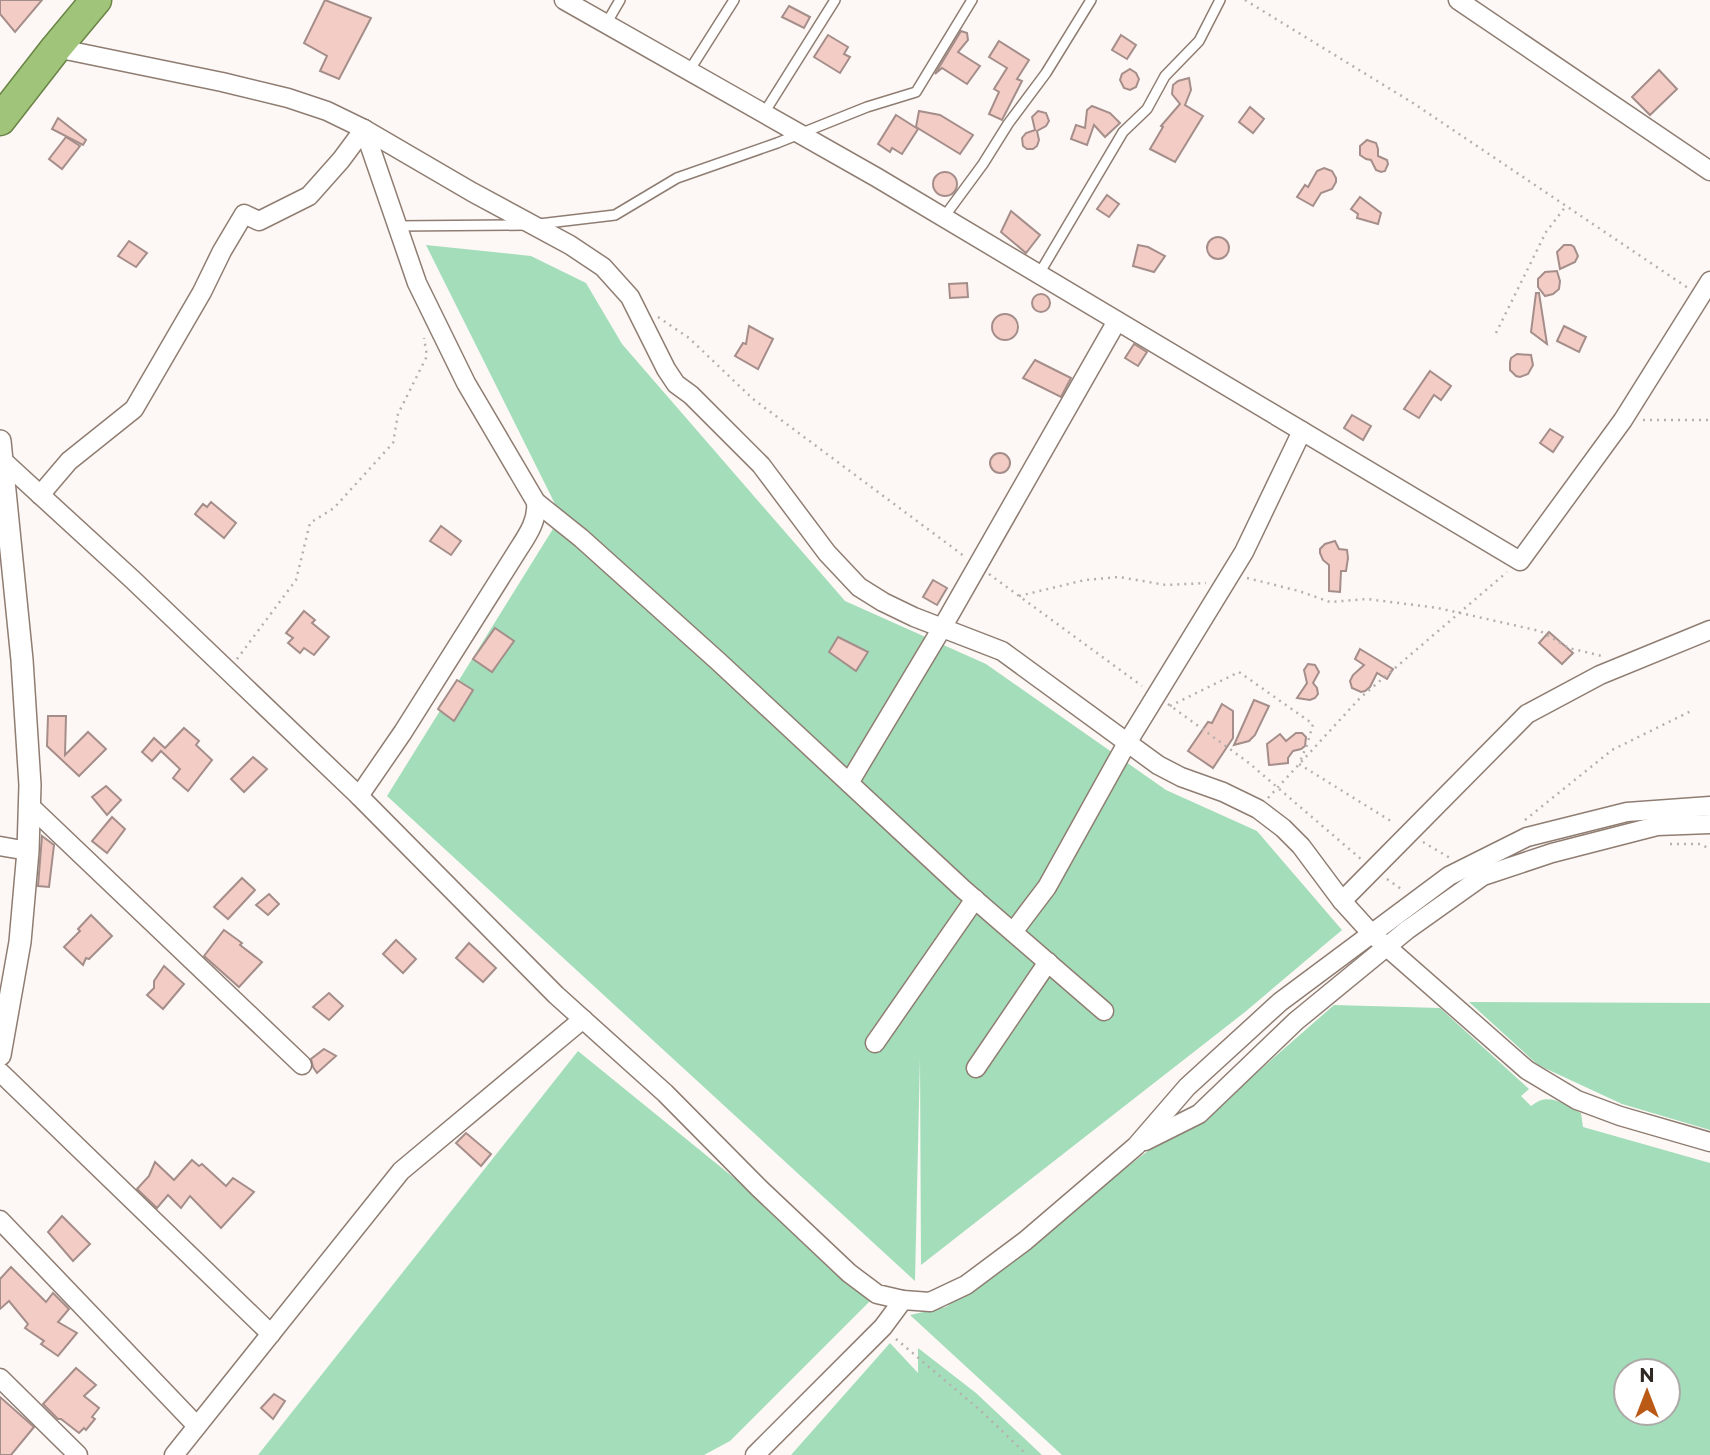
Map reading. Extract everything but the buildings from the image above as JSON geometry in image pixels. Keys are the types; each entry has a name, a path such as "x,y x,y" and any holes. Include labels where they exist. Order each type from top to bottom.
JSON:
{"highway":[{"path":"0,120 96,0"}],"street":[{"path":"564,0 944,218 1520,561 1623,420 1705,289"},
{"path":"1458,0 1710,171"},
{"path":"56,48 222,82 288,98 327,111 364,129 570,245 603,267 630,297 676,384 691,395 761,465 827,552 859,587 914,617 1002,651 1158,765 1258,809 1283,828 1300,846 1342,901 1371,933 1527,1070 1577,1100 1620,1116 1710,1142"},
{"path":"364,129 417,283 466,383 536,502 581,538 719,662 975,899 1104,1010"},
{"path":"40,495 69,461 134,409 244,214 259,221 309,196 364,129"},
{"path":"849,783 942,628 1117,321"},
{"path":"1013,932 1047,887 1127,743 1163,701 1244,552 1302,431"},
{"path":"1,453 40,495 359,796 529,968 665,1093 759,1188 849,1273 877,1294 903,1300 930,1302 966,1285 1025,1241 1136,1146 1187,1087 1280,1002 1449,876 1527,837 1627,812 1710,806"},
{"path":"0,1055 5,1000 20,942 29,805 22,660 1,453"},
{"path":"359,796 403,732 534,524 536,502"},
{"path":"1342,901 1527,714 1600,675 1710,630"},
{"path":"29,805 302,1065"},
{"path":"1136,1146 1199,1114 1296,1021 1407,930 1483,876 1552,853 1657,826 1710,824"},
{"path":"0,846 28,851"},
{"path":"875,1043 975,899"},
{"path":"976,1068 1048,962"},
{"path":"174,1455 401,1171 583,1019"},
{"path":"0,1072 271,1334"},
{"path":"0,1220 197,1426"},
{"path":"755,1455 883,1327 903,1300"},
{"path":"0,1378 78,1455"}],"lane":[{"path":"606,24 621,0"},
{"path":"689,71 734,0"},
{"path":"764,113 835,0"},
{"path":"398,226 534,225 615,215 677,178 867,107 916,92 972,0"},
{"path":"944,218 1046,73 1091,0"},
{"path":"1039,274 1123,132 1147,109 1165,76 1199,41 1220,0"}],"path":[{"path":"1245,0 1413,103 1566,206 1705,289"},
{"path":"1496,333 1546,232 1566,206"},
{"path":"630,297 689,338 753,399 977,566 1249,763 1373,869 1416,900"},
{"path":"229,671 296,580 310,523 334,508 393,443 398,414 427,356 424,334"},
{"path":"1623,420 1710,420"},
{"path":"1258,809 1360,698 1520,561"},
{"path":"1019,596 1085,580 1119,577 1166,585 1197,585 1243,577 1330,602 1367,599 1438,608 1540,631 1569,648 1629,663"},
{"path":"1163,701 1239,672 1313,724 1299,764"},
{"path":"1519,825 1612,750 1691,711"},
{"path":"1299,764 1465,868"},
{"path":"883,1327 981,1411 1027,1455"}],"green space":[{"path":"426,245 531,256 586,283 622,344 845,601 986,664 1166,790 1257,831 1342,930 1245,1012 921,1265 920,1057 915,1281 387,796 561,516"},
{"path":"1469,1002 1710,1003 1710,1130 1622,1104 1538,1065"},
{"path":"1334,1005 1440,1008 1529,1089 1521,1096 1531,1106 1544,1100 1556,1100 1581,1113 1583,1127 1710,1163 1710,1455 1062,1455 910,1315 946,1307 1153,1147 1197,1125"},
{"path":"578,1051 877,1294 730,1441 704,1455 258,1455"},
{"path":"890,1343 918,1373 918,1348 976,1393 1042,1455 791,1455"}]}
